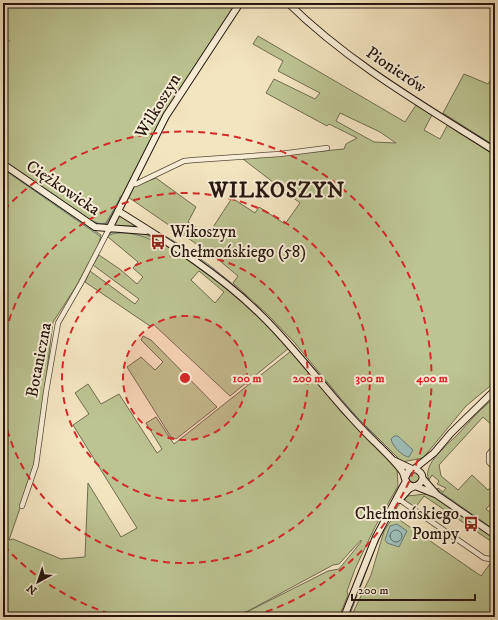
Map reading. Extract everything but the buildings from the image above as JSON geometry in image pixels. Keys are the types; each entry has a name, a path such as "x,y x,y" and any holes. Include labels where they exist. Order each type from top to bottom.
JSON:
{"street":[{"name":"Wilkoszyn","path":"109,229 166,116 240,3"},
{"name":"Pionierów","path":"288,3 312,26 383,79 495,151"},
{"path":"131,184 136,184 180,163 194,160 280,154 327,148"},
{"name":"Ciężkowicka","path":"3,164 87,222 99,228 142,230 153,234"},
{"path":"118,211 209,270 254,308 280,334 349,416 392,459 409,485 437,495 495,535"},
{"name":"Botaniczna","path":"22,506 36,465 46,392 58,323 109,229"},
{"path":"397,502 407,472 434,453 451,432 495,390"},
{"path":"495,446 488,454 489,462 495,469"},
{"path":"344,617 376,537 397,502 409,489 420,484 434,453"},
{"path":"392,459 420,471 437,495"},
{"path":"397,502 484,558 490,559 495,554"}],"green space":[{"path":"3,3 238,3 233,8 159,123 124,194 119,198 120,201 106,224 95,224 3,162"},
{"path":"258,36 405,122 416,105 432,115 424,130 440,139 448,124 495,154 495,382 466,406 423,458 402,462 351,411 294,342 267,314 233,283 238,276 214,256 128,197 132,187 156,178 196,207 188,222 208,235 232,198 255,213 259,207 285,224 300,203 243,159 344,149 346,144 357,138 329,124 327,126 266,93 274,79 315,99 320,93 278,71 283,61 253,44","holes":["340,113 380,132 396,143 374,142 336,121"]},
{"path":"495,73 495,146 443,113 464,74 488,84"},
{"path":"3,168 101,235 99,245 77,285 53,322 35,465 9,540 13,539 61,559 85,557 88,483 121,537 137,528 73,425 89,414 75,393 88,384 101,404 119,394 157,453 162,449 146,423 156,417 174,444 291,351 342,413 397,468 398,486 375,527 355,569 347,591 348,595 339,617 237,617 328,571 339,569 361,542 361,540 339,564 333,565 248,611 232,617 3,617"},
{"path":"119,215 134,224 134,226 115,226 114,225"},
{"path":"129,231 141,233 157,240 156,242 158,244 160,242 178,253 229,289 253,310 289,348 230,396 153,324 150,326 85,282 90,271 135,304 139,299 93,265 99,255 121,270 137,284 143,277 133,268 138,262 108,237 111,232","holes":["199,271 224,292 215,303 191,280"]},
{"path":"143,336 151,340 217,407 176,439 171,437 127,367 141,357 155,370 163,362 141,340"},
{"path":"495,398 495,428 483,417 439,465 441,476 458,490 472,475 488,490 495,483 495,499 486,509 495,516 495,532 437,493 436,490 438,488 443,492 446,488 437,484 439,481 432,475 429,480 428,474 429,467 438,454 481,410"},
{"path":"414,471 418,473 420,477 418,481 414,483 410,481 408,477 410,473"},
{"path":"429,492 495,538 495,544 424,496 415,508 404,501 407,496 426,494"},
{"path":"394,516 481,576 495,557 495,617 351,617 371,575 384,531"}],"water":[{"path":"394,436 398,436 413,450 409,457 401,453 393,445 391,439"},
{"path":"397,524 407,531 399,547 387,543 385,540 390,526"}],"waterway":[{"path":"3,37 10,41"},
{"path":"479,136 495,147"},
{"path":"3,169 101,237 98,245"},
{"path":"90,220 100,224 106,223 119,200"},
{"path":"158,232 194,254 226,279 256,306 394,456"},
{"path":"108,236 112,234 124,233 137,235 153,241 154,239"},
{"path":"436,489 495,530"},
{"path":"388,520 399,505"},
{"path":"377,544 382,532"},
{"path":"349,617 374,551"}],"place":[{"name":"Wikoszyn Chełmońskiego (58)","path":"158,242"},
{"name":"Chełmońskiego Pompy","path":"471,524"}],"district":[{"name":"WILKOSZYN","path":"277,191"}]}
